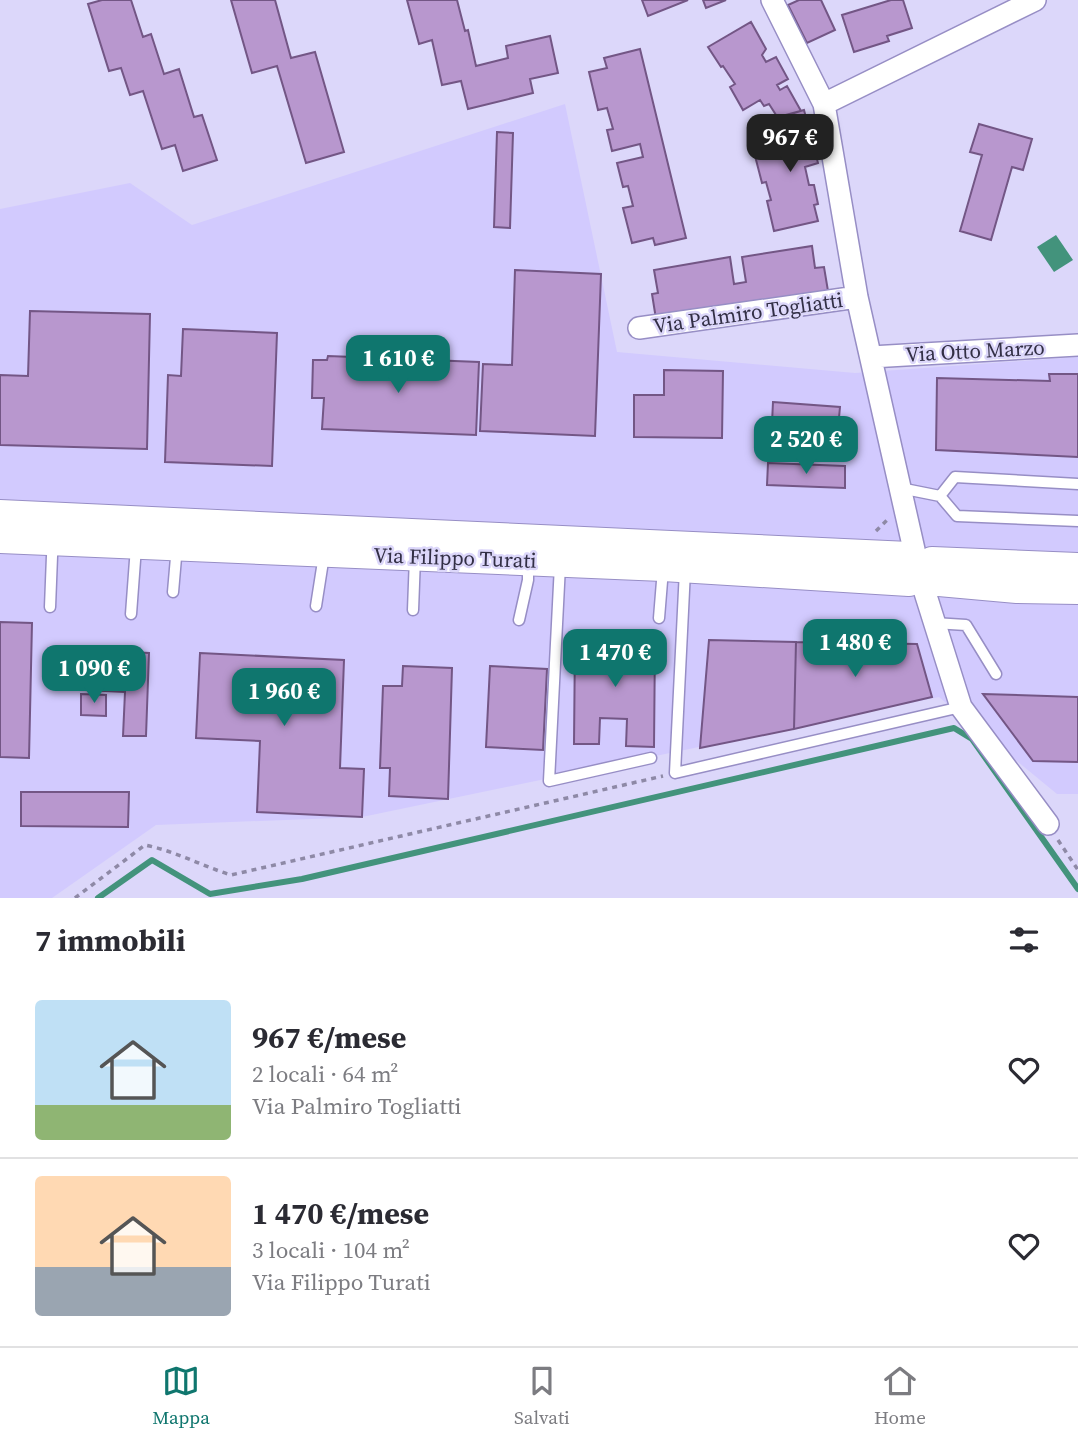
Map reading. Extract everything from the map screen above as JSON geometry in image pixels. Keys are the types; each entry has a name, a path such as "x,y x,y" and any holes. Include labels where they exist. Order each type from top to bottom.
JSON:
{"main road":[{"name":"Via Filippo Turati","path":"0,515 919,570 1017,588 1078,589"},
{"name":"Via Filippo Turati","path":"0,538 674,567 919,570 1078,568"}],"street":[{"name":"Via Palmiro Togliatti","path":"772,0 824,104 857,297 900,488 919,570 961,707 1048,824"},
{"path":"824,104 1035,0"},
{"name":"Via Palmiro Togliatti","path":"639,328 857,297"},
{"name":"Via Otto Marzo","path":"871,357 1078,345"}],"lane":[{"path":"940,496 955,477 1078,484"},
{"path":"900,488 940,496 957,516 1078,521"},
{"path":"50,607 55,540"},
{"path":"131,614 136,544"},
{"path":"173,592 177,545"},
{"path":"316,606 325,553"},
{"path":"413,610 415,557"},
{"path":"519,620 528,580 528,561"},
{"path":"560,562 549,781 651,758"},
{"path":"659,618 674,567"},
{"path":"674,567 675,773 961,707"},
{"path":"934,623 966,625 996,674"}],"path":[{"path":"75,898 145,845 166,849 197,864 231,875 675,773"},
{"path":"1048,824 1078,870"}],"shaded area":[{"path":"565,104 617,352 855,373 1078,357 1078,794 1057,794 939,697 362,817 156,825 52,898 0,898 0,209 130,183 192,225"},
{"path":"1056,235 1073,260 1054,272 1037,247"}],"building":[{"path":"102,0 131,0 143,37 151,34 164,74 179,69 194,117 202,115 217,160 183,171 175,145 162,149 143,91 130,95 121,68 109,71 88,4"},
{"path":"231,0 275,0 291,58 315,52 344,152 306,163 277,66 252,73"},
{"path":"407,0 457,0 465,31 468,30 476,66 508,58 506,46 550,36 558,73 530,79 533,93 468,109 461,81 442,85 432,40 419,44"},
{"path":"642,0 688,0 648,16"},
{"path":"703,0 726,0 706,8"},
{"path":"799,0 821,0 835,30 807,43 788,5"},
{"path":"891,0 903,0 912,28 887,36 889,41 854,52 842,15"},
{"path":"751,22 766,49 762,55 766,62 776,57 788,79 777,85 780,90 787,86 801,111 778,118 769,104 764,106 760,100 743,110 730,87 735,84 708,47"},
{"path":"640,49 686,238 655,245 653,238 632,243 623,208 633,206 628,186 623,187 617,163 643,157 640,144 612,151 607,130 613,129 607,108 598,110 589,72 607,68 604,58"},
{"path":"804,110 818,163 805,167 809,185 814,185 818,204 814,205 818,221 774,231 767,201 771,200 766,182 762,183 754,152 775,147 774,141 779,140 775,124 783,121 782,116"},
{"path":"979,124 1032,139 1023,170 1012,167 991,240 960,231 982,155 970,152"},
{"path":"497,132 513,133 510,228 494,227"},
{"path":"812,246 815,268 824,267 828,291 656,319 652,294 658,293 654,270 730,257 734,284 746,282 742,257"},
{"path":"515,270 601,274 595,436 480,431 483,364 512,365"},
{"path":"30,311 150,314 147,449 0,445 0,375 28,376"},
{"path":"183,329 277,333 272,466 165,462 168,375 181,376"},
{"path":"328,356 479,362 476,435 322,429 324,398 312,398 313,360 327,360"},
{"path":"664,370 723,371 722,438 634,437 634,395 664,395"},
{"path":"1049,374 1078,374 1078,457 936,450 937,378 1050,381"},
{"path":"773,402 840,407 838,428 772,423"},
{"path":"768,463 845,466 845,488 767,485"},
{"path":"0,622 32,623 29,758 0,757"},
{"path":"575,639 655,640 654,747 626,746 627,719 600,718 599,744 574,744"},
{"path":"709,640 796,642 794,729 700,748"},
{"path":"796,642 917,644 932,697 794,729"},
{"path":"57,649 87,650 86,679 77,678 76,690 55,689"},
{"path":"87,650 149,653 146,736 123,736 125,692 86,690"},
{"path":"200,653 344,660 340,768 364,769 362,817 257,812 260,741 196,738"},
{"path":"403,666 452,668 448,799 389,796 390,768 380,768 383,686 402,686"},
{"path":"490,666 547,669 543,750 486,747"},
{"path":"81,694 106,695 106,716 81,715"},
{"path":"983,694 1078,697 1078,762 1033,761"},
{"path":"21,792 129,792 128,827 21,826"}],"waterway":[{"path":"98,898 152,860 210,894 302,879 954,728 972,739 1078,889"}]}
